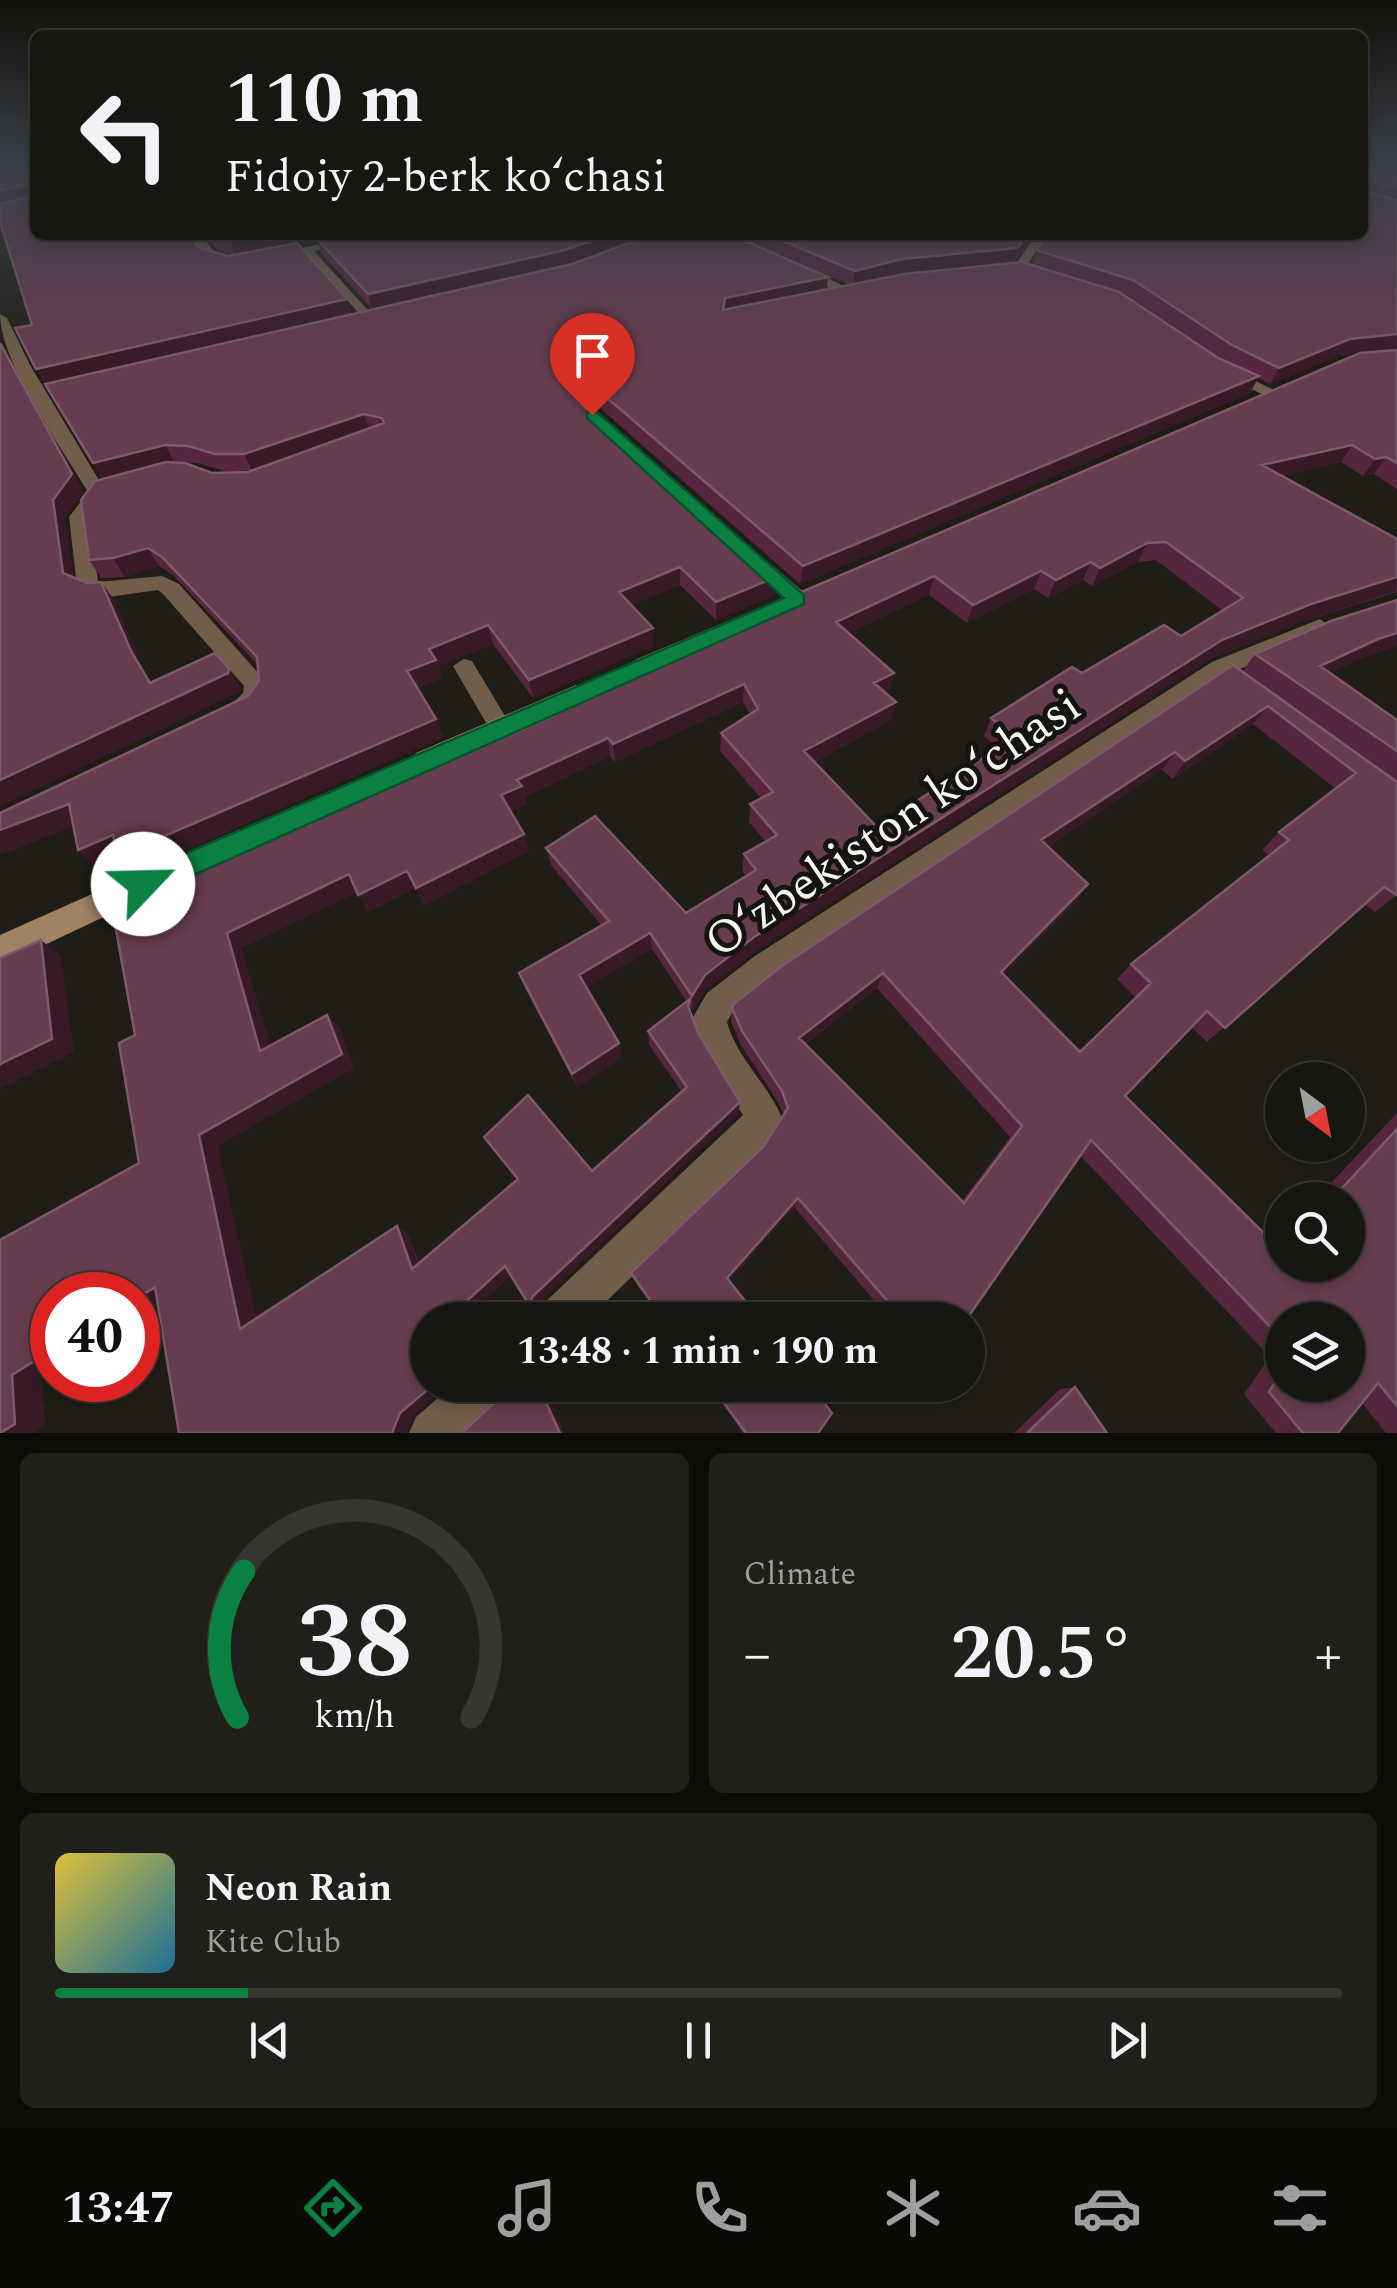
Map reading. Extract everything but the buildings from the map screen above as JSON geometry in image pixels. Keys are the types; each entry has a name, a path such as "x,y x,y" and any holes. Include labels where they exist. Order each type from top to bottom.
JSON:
{"street":[{"path":"199,240 212,257 227,262 353,240"},
{"path":"1019,269 1034,246 1044,240"},
{"path":"306,250 370,321"},
{"path":"779,261 852,294"},
{"path":"1000,271 1019,269 1054,283"},
{"path":"817,302 884,285"},
{"path":"351,325 388,316"},
{"path":"0,318 22,365 51,393 105,490 79,517 88,586 101,591 162,583 256,684 255,697 248,705 217,720"},
{"path":"1202,358 1281,389 1236,409"},
{"path":"411,766 807,595 739,546"},
{"name":"Oʻzbekiston koʻchasi","path":"576,1302 745,1142 764,1118 757,1100 712,1038 708,1019 719,1004 766,967 1220,668 1343,620"},
{"path":"0,951 179,868"},
{"path":"432,1433 467,1402"}],"lane":[{"path":"464,666 500,727"},
{"path":"1220,668 1249,690"}],"route":[{"path":"143,884 798,599 592,415"}]}
